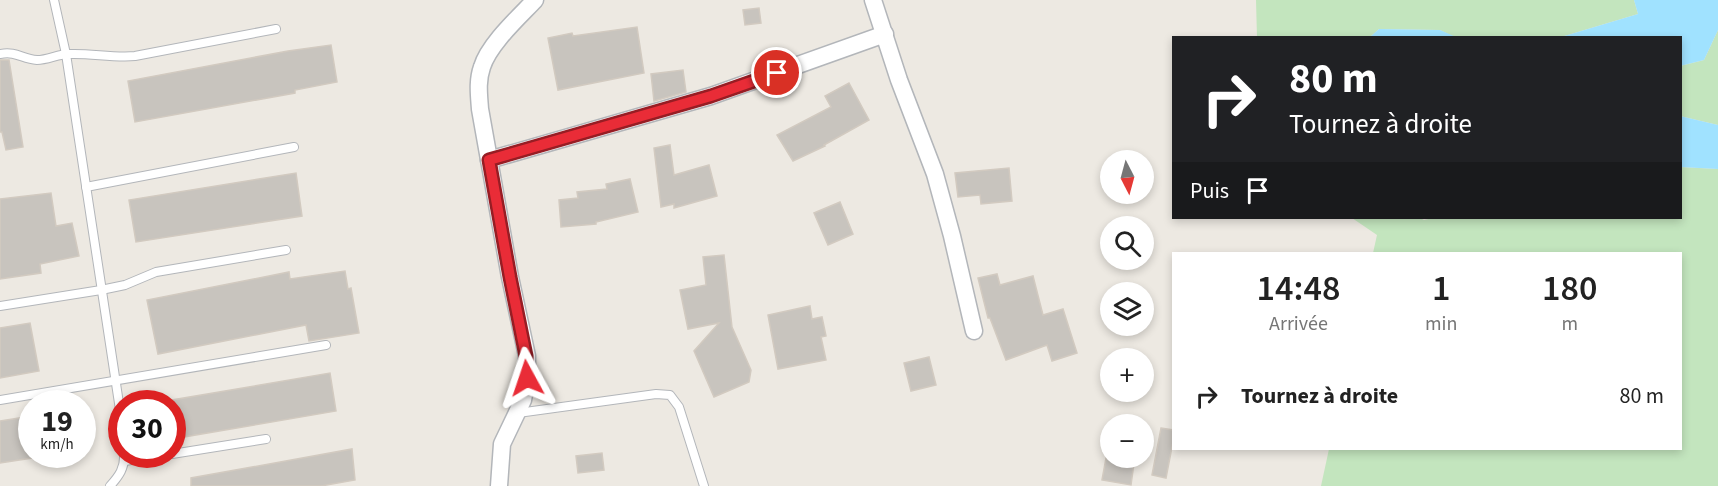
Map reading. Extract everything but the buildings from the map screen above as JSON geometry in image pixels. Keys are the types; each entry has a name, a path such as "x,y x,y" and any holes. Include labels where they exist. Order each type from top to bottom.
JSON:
{"street":[{"path":"499,486 502,444 523,400 527,378 526,356 480,110 478,82 482,64 496,43 535,0"},
{"path":"873,0 899,80 935,174 974,331"},
{"path":"489,160 711,96 885,34"}],"lane":[{"path":"54,0 66,54 116,390"},
{"path":"0,54 19,54 36,60 66,54 135,56 276,29"},
{"path":"86,187 294,147"},
{"path":"0,306 102,291 125,285 156,272 286,250"},
{"path":"0,400 326,345"},
{"path":"517,413 656,394 670,395 680,407 704,486"},
{"path":"186,452 266,439"},
{"path":"110,486 120,475 122,468"}],"green space":[{"path":"1256,0 1634,0 1638,14 1564,36 1452,36 1440,30 1379,29 1371,36 1257,36"},
{"path":"1718,30 1718,125 1682,116 1682,66 1704,60"},
{"path":"1682,167 1718,169 1718,486 1321,486 1329,450 1682,450 1682,252 1373,252 1377,235 1353,219 1682,219"}],"water":[{"path":"1634,0 1718,0 1718,30 1704,60 1682,66 1682,36 1564,36 1638,14"},
{"path":"1379,29 1440,30 1454,36 1371,36"},
{"path":"1682,116 1718,125 1718,169 1682,167"}],"route":[{"path":"527,378 526,356 489,160 711,96 777,73"}]}
